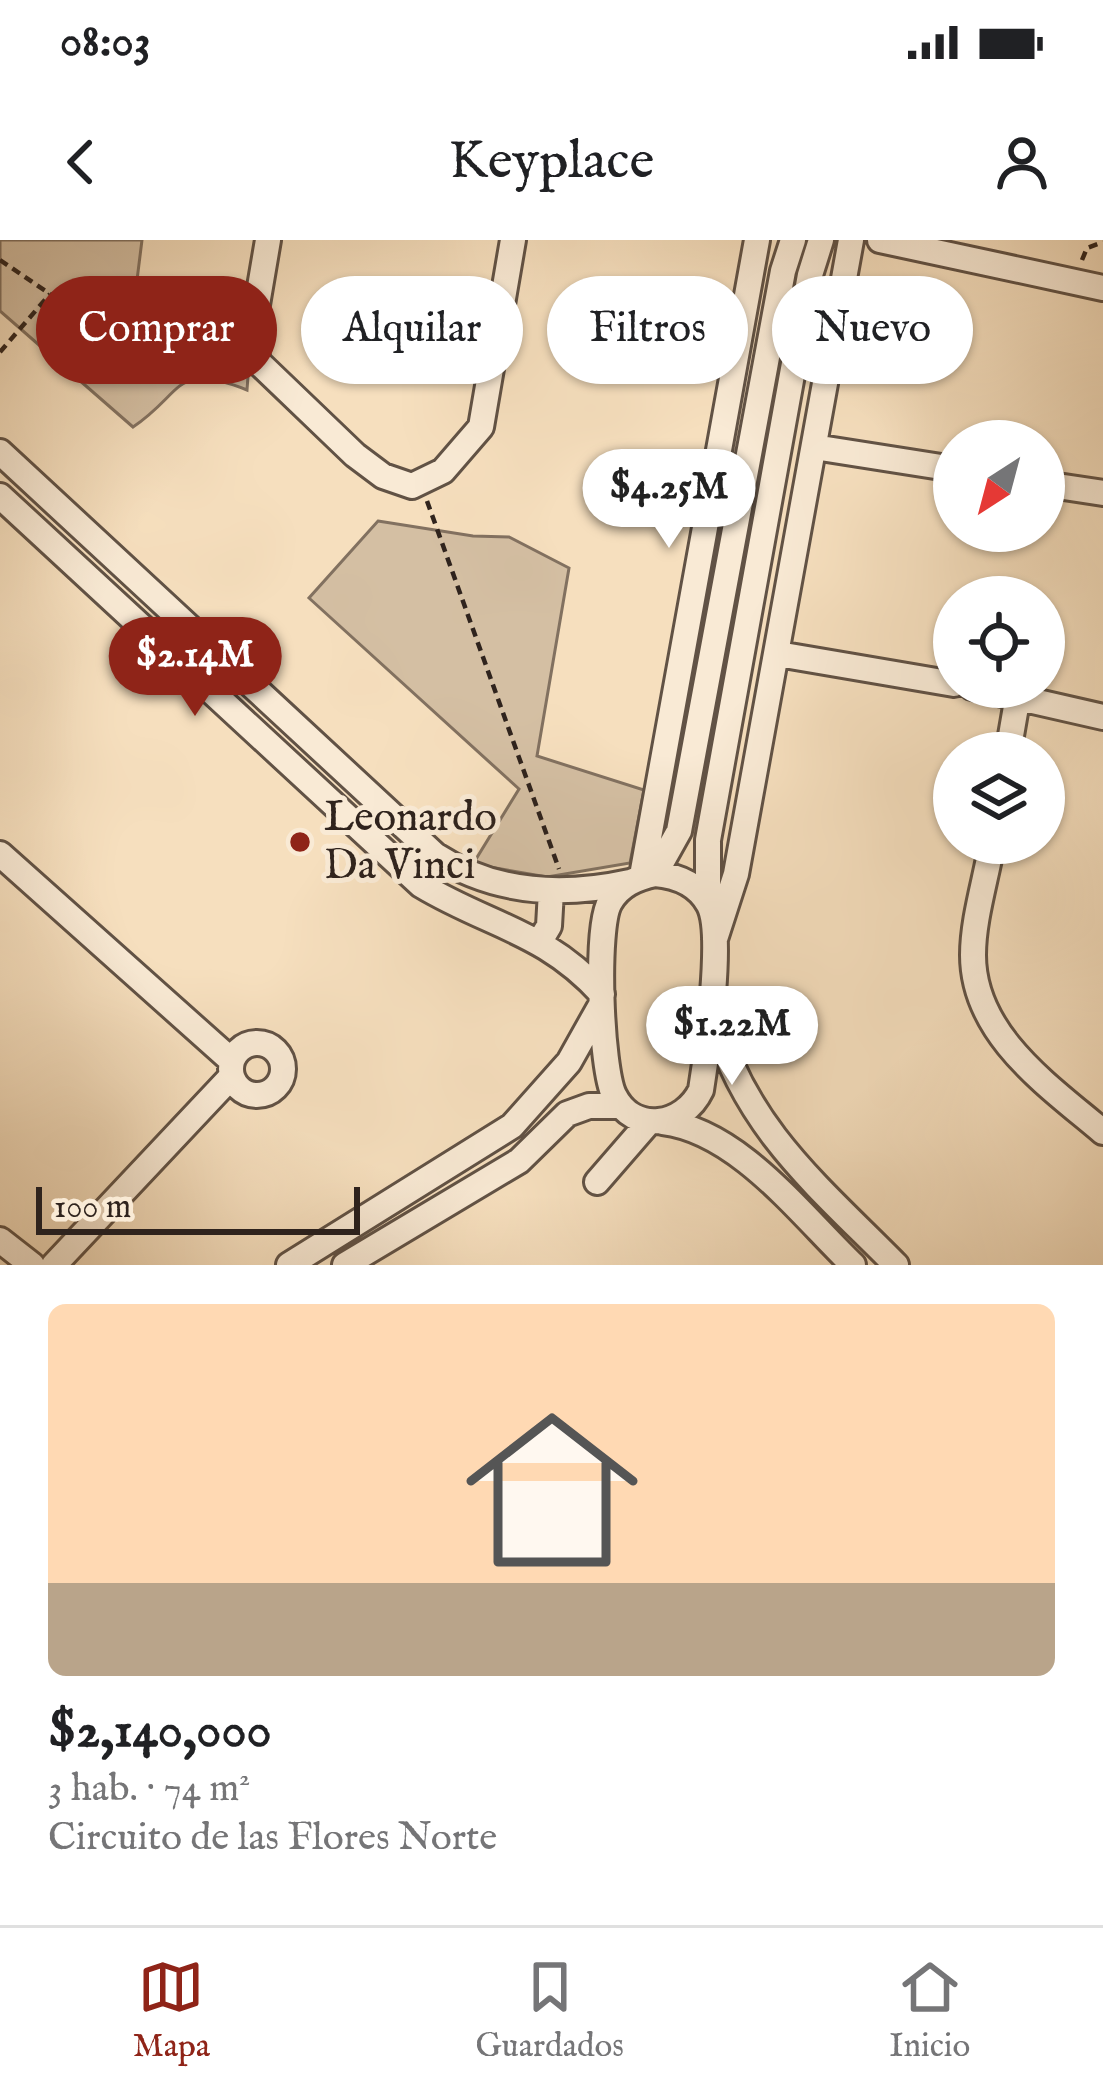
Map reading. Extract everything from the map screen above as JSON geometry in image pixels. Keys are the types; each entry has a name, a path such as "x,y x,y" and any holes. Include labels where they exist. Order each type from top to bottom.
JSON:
{"street":[{"path":"263,276 268,240"},
{"path":"277,381 355,455 391,480 421,484 443,472 481,428 514,240"},
{"path":"643,877 757,240"},
{"path":"621,1106 611,1088 602,999 606,911 611,899 643,877 679,831 783,271 793,240"},
{"path":"810,276 821,240"},
{"path":"597,1182 655,1122 681,1115 701,1090 715,939 736,874 851,240"},
{"path":"880,240 1103,288"},
{"path":"715,939 708,903 708,840 793,384"},
{"path":"814,447 933,467"},
{"path":"0,452 435,855 459,871 513,888 559,891 643,877 680,878 708,903"},
{"path":"1065,488 1103,494"},
{"path":"0,496 422,885 458,908 540,941 577,968 602,999"},
{"path":"778,654 933,680"},
{"path":"1065,707 1103,717"},
{"path":"265,743 286,718"},
{"path":"0,854 232,1069 54,1265"},
{"path":"988,864 973,956 991,1018 1031,1071 1103,1132"},
{"path":"540,941 559,891"},
{"path":"289,1265 512,1126 569,1062 602,999"},
{"path":"710,1003 735,1076 774,1141 896,1265"},
{"path":"345,1265 519,1161 567,1114 589,1106 621,1106 655,1122 704,1132 746,1162 853,1265"},
{"path":"746,1162 774,1141"},
{"path":"0,1240 27,1264"}],"path":[{"path":"1074,282 1088,244 1103,242"},
{"path":"0,260 36,284"},
{"path":"0,352 36,310"},
{"path":"421,484 559,891"}],"shaded area":[{"path":"0,240 142,240 138,276 36,276 36,342 0,311"},
{"path":"84,384 182,384 133,427"},
{"path":"378,521 509,537 569,568 537,756 644,790 630,863 547,877 473,864 519,789 309,598"}],"place":[{"name":"Leonardo Da Vinci","path":"300,842"}]}
